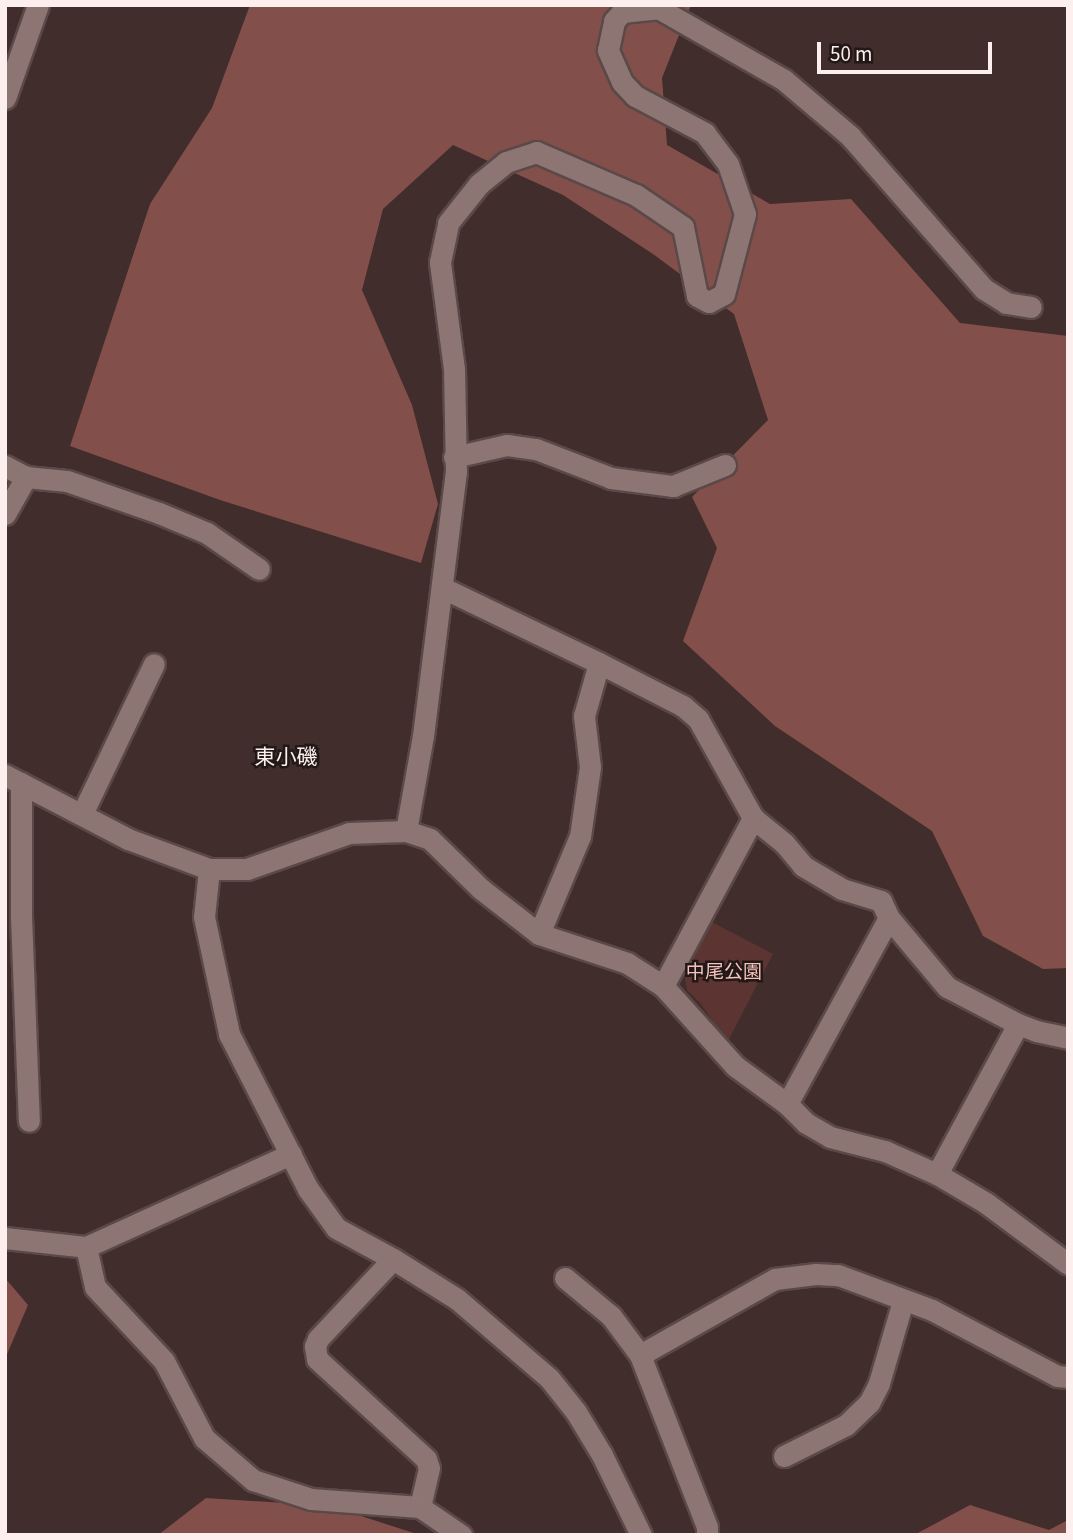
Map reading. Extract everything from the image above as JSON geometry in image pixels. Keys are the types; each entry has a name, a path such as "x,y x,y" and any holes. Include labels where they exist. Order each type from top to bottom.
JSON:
{"street":[{"path":"5,98 38,5"},
{"path":"406,831 424,736 454,493 454,369 440,262 448,223 479,184 506,162 536,152 636,195 683,227 698,296 709,302 724,294 745,214 729,164 705,133 635,96 614,69 608,50 614,21 622,12 633,8 658,8 784,80 850,136 984,289 1006,303 1031,307"},
{"path":"454,457 507,445 536,449 611,478 673,486 725,465"},
{"path":"5,466 26,477 67,481 159,513 207,533 259,569"},
{"path":"5,514 26,477"},
{"path":"443,588 683,706 698,719 753,818 784,843 803,866 842,889 881,901 889,918 947,987 1018,1024 1068,1038"},
{"path":"539,934 580,836 590,767 584,716 599,663"},
{"path":"82,814 154,664"},
{"path":"13,779 169,856 209,869 247,869 349,833 406,831 430,839 481,889 539,934 626,963 663,986 736,1066 787,1104 806,1123 831,1137 885,1151 937,1174 986,1203 1068,1264"},
{"path":"13,779 29,1121"},
{"path":"663,986 753,818"},
{"path":"209,869 204,917 229,1034 309,1189 336,1228 393,1259 457,1299 549,1378 576,1412 602,1455 641,1535"},
{"path":"787,1104 889,918"},
{"path":"937,1174 1018,1024"},
{"path":"5,1238 86,1247 291,1154"},
{"path":"1035,1241 1068,1244"},
{"path":"86,1247 95,1287 164,1361 204,1438 253,1480 311,1499 420,1507 461,1535"},
{"path":"393,1259 318,1339 316,1353 321,1364 426,1459 429,1468 420,1507"},
{"path":"640,1355 775,1279 816,1274 838,1275 932,1310 1057,1376 1068,1377"},
{"path":"565,1278 611,1316 640,1355 707,1528 707,1535"},
{"path":"784,1456 846,1425 869,1403 879,1383 903,1301"}],"green space":[{"name":"中尾公園","path":"710,921 773,954 728,1041 720,1039 721,1034 701,1004 687,990 684,973"}],"shaded area":[{"path":"250,5 691,5 662,78 667,145 770,204 851,199 960,323 1068,336 1068,968 1043,969 983,936 932,831 775,726 683,641 717,548 692,497 768,420 734,314 653,254 563,195 453,145 383,209 362,290 412,405 438,504 421,563 220,500 70,446 150,204 212,108"},
{"path":"5,1278 28,1305 5,1359"},
{"path":"206,1498 286,1503 358,1515 420,1535 158,1535"},
{"path":"970,1505 1049,1530 1068,1520 1068,1535 914,1535"}],"district":[{"name":"東小磯","path":"286,757"}]}
